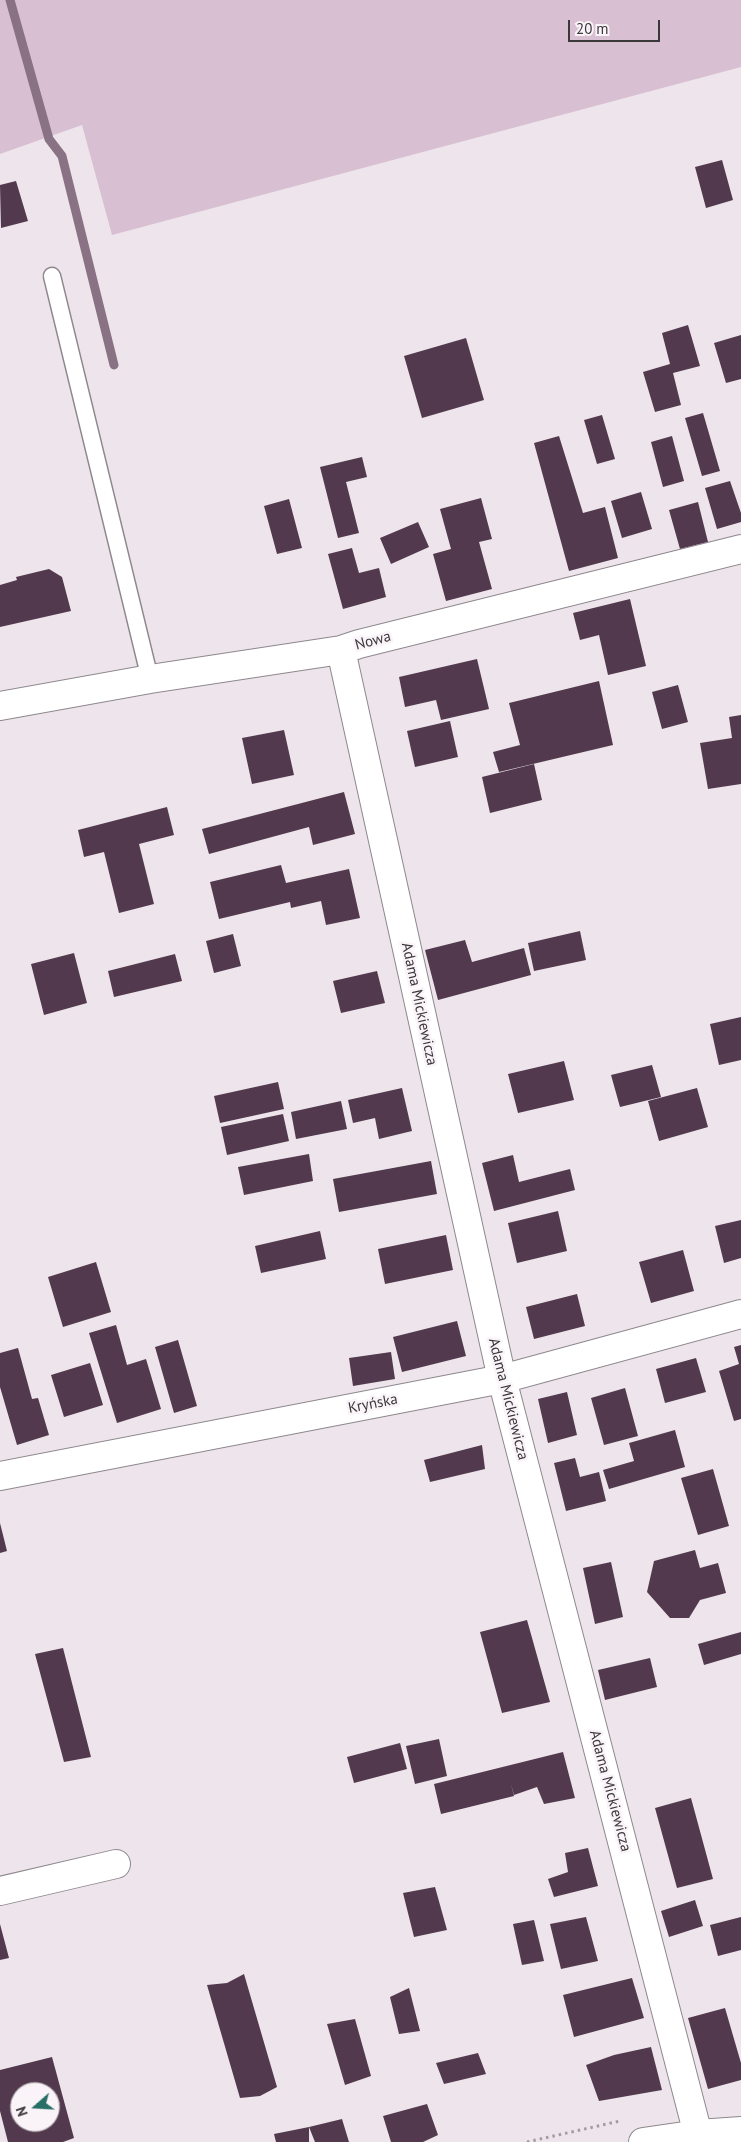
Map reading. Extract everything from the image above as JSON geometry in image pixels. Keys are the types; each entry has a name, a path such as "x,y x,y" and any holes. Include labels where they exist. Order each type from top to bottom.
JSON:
{"street":[{"name":"Nowa","path":"0,706 150,679 341,650 741,549"},
{"name":"Adama Mickiewicza","path":"341,650 502,1379 699,2138"},
{"name":"Kryńska","path":"0,1476 502,1379 741,1314"},
{"path":"0,1891 116,1864"},
{"path":"643,2142 699,2138 741,2131"}],"lane":[{"path":"52,276 150,679"}],"shaded area":[{"path":"0,0 741,0 741,67 112,235 82,125 0,154"}],"building":[{"path":"722,160 733,200 706,208 695,167"},
{"path":"16,181 28,221 1,228 0,185"},
{"path":"688,325 700,366 673,373 681,405 655,412 643,372 670,364 662,333"},
{"path":"741,335 741,379 726,383 714,343"},
{"path":"466,338 484,400 422,418 404,356"},
{"path":"703,413 720,471 702,476 685,418"},
{"path":"602,415 615,459 597,464 584,420"},
{"path":"559,436 583,513 605,507 618,558 569,571 534,443"},
{"path":"672,436 684,481 663,487 651,442"},
{"path":"362,457 367,477 346,482 359,533 338,538 320,467"},
{"path":"730,481 741,513 741,522 717,529 705,488"},
{"path":"641,492 652,529 622,538 611,501"},
{"path":"481,498 492,539 479,542 492,589 446,601 433,554 451,549 440,509"},
{"path":"289,499 302,548 277,554 264,506"},
{"path":"698,502 708,542 680,549 669,510"},
{"path":"418,522 429,547 391,564 380,538"},
{"path":"352,548 359,573 379,568 386,597 343,609 328,554"},
{"path":"49,569 62,577 71,611 0,627 0,585 17,580 16,577"},
{"path":"630,599 646,666 608,675 599,635 580,640 573,613"},
{"path":"477,659 489,709 441,720 436,700 405,707 399,677"},
{"path":"599,681 613,745 499,772 493,752 520,745 509,703"},
{"path":"678,685 688,722 662,729 652,692"},
{"path":"741,715 741,784 708,789 700,743 732,738 729,717"},
{"path":"450,721 458,757 415,767 407,731"},
{"path":"284,730 294,775 252,784 242,738"},
{"path":"534,764 542,800 490,813 482,777"},
{"path":"344,792 355,834 313,845 309,827 209,854 202,829"},
{"path":"167,807 174,835 139,844 154,904 119,913 104,852 84,857 78,830"},
{"path":"281,865 286,883 349,869 360,918 326,925 321,901 291,908 290,902 219,919 210,882"},
{"path":"580,931 586,960 534,971 528,943"},
{"path":"233,934 241,966 214,973 206,941"},
{"path":"465,940 472,962 524,948 531,975 438,1000 425,950"},
{"path":"74,953 87,1003 44,1015 31,964"},
{"path":"175,954 182,981 114,997 108,971"},
{"path":"377,971 385,1003 341,1013 333,981"},
{"path":"741,1017 741,1060 719,1065 710,1024"},
{"path":"564,1061 574,1100 518,1113 508,1074"},
{"path":"652,1065 661,1097 620,1107 611,1075"},
{"path":"278,1082 284,1109 220,1123 214,1096"},
{"path":"402,1088 412,1131 379,1139 375,1118 353,1123 348,1100"},
{"path":"697,1088 708,1127 659,1141 648,1101"},
{"path":"341,1101 347,1129 296,1139 291,1112"},
{"path":"283,1114 289,1141 227,1155 221,1127"},
{"path":"309,1154 313,1181 244,1195 238,1167"},
{"path":"513,1155 519,1182 570,1169 575,1190 494,1211 482,1163"},
{"path":"431,1161 437,1194 339,1212 333,1179"},
{"path":"558,1211 567,1251 517,1263 508,1223"},
{"path":"741,1220 741,1258 724,1263 715,1226"},
{"path":"320,1231 326,1259 261,1273 255,1246"},
{"path":"446,1235 453,1270 385,1284 378,1249"},
{"path":"683,1250 694,1291 651,1303 639,1262"},
{"path":"96,1262 111,1312 63,1327 48,1277"},
{"path":"577,1294 585,1326 534,1339 526,1307"},
{"path":"457,1321 466,1356 402,1372 393,1337"},
{"path":"116,1325 127,1365 146,1359 161,1409 117,1423 89,1333"},
{"path":"178,1340 197,1406 174,1413 155,1347"},
{"path":"741,1345 741,1419 734,1421 719,1371 739,1364 734,1347"},
{"path":"18,1348 32,1399 38,1398 49,1435 17,1445 0,1387 0,1353"},
{"path":"391,1352 395,1379 353,1386 349,1358"},
{"path":"696,1358 706,1392 665,1403 656,1369"},
{"path":"90,1363 103,1405 64,1417 51,1375"},
{"path":"625,1388 638,1436 604,1445 591,1398"},
{"path":"567,1392 577,1435 548,1443 538,1399"},
{"path":"675,1430 685,1467 609,1489 603,1470 634,1461 629,1443"},
{"path":"482,1445 485,1469 430,1482 424,1460"},
{"path":"575,1458 580,1477 599,1472 606,1501 566,1511 554,1463"},
{"path":"713,1469 729,1526 698,1535 681,1478"},
{"path":"0,1523 7,1551 0,1553"},
{"path":"695,1550 700,1568 718,1563 726,1593 700,1600 689,1618 670,1618 647,1592 654,1561"},
{"path":"611,1562 623,1617 595,1624 583,1568"},
{"path":"527,1620 550,1702 502,1713 480,1632"},
{"path":"741,1632 741,1654 704,1665 698,1644"},
{"path":"63,1648 91,1757 64,1762 35,1654"},
{"path":"650,1658 657,1687 605,1700 598,1670"},
{"path":"439,1739 447,1776 415,1784 406,1746"},
{"path":"400,1743 407,1769 354,1783 347,1757"},
{"path":"563,1752 575,1798 544,1804 537,1787 514,1795 511,1784 514,1796 441,1814 434,1784"},
{"path":"691,1798 713,1879 677,1888 655,1808"},
{"path":"588,1848 598,1886 554,1897 548,1879 568,1872 565,1853"},
{"path":"435,1887 447,1930 414,1937 403,1893"},
{"path":"695,1900 703,1926 669,1937 661,1911"},
{"path":"586,1917 598,1961 561,1969 550,1924"},
{"path":"741,1917 741,1950 718,1956 710,1925"},
{"path":"534,1920 544,1961 522,1965 513,1924"},
{"path":"0,1924 9,1958 0,1960"},
{"path":"244,1974 277,2087 260,2096 240,2098 207,1985 227,1983"},
{"path":"632,1978 644,2018 574,2037 563,1995"},
{"path":"409,1988 420,2031 399,2034 390,1997"},
{"path":"725,2008 741,2063 741,2080 708,2089 688,2018"},
{"path":"355,2019 371,2076 345,2085 327,2024"},
{"path":"651,2047 662,2090 599,2101 586,2065 614,2055"},
{"path":"478,2053 486,2074 444,2084 436,2063"},
{"path":"52,2057 59,2082 10,2082 10,2132 60,2132 60,2086 74,2138 63,2142 8,2142 0,2111 0,2070"},
{"path":"427,2104 438,2135 423,2142 391,2142 383,2116"},
{"path":"342,2119 349,2142 315,2142 309,2127"},
{"path":"309,2127 309,2142 276,2142 274,2134"}],"waterway":[{"path":"10,0 49,139 62,156 114,365"}]}
